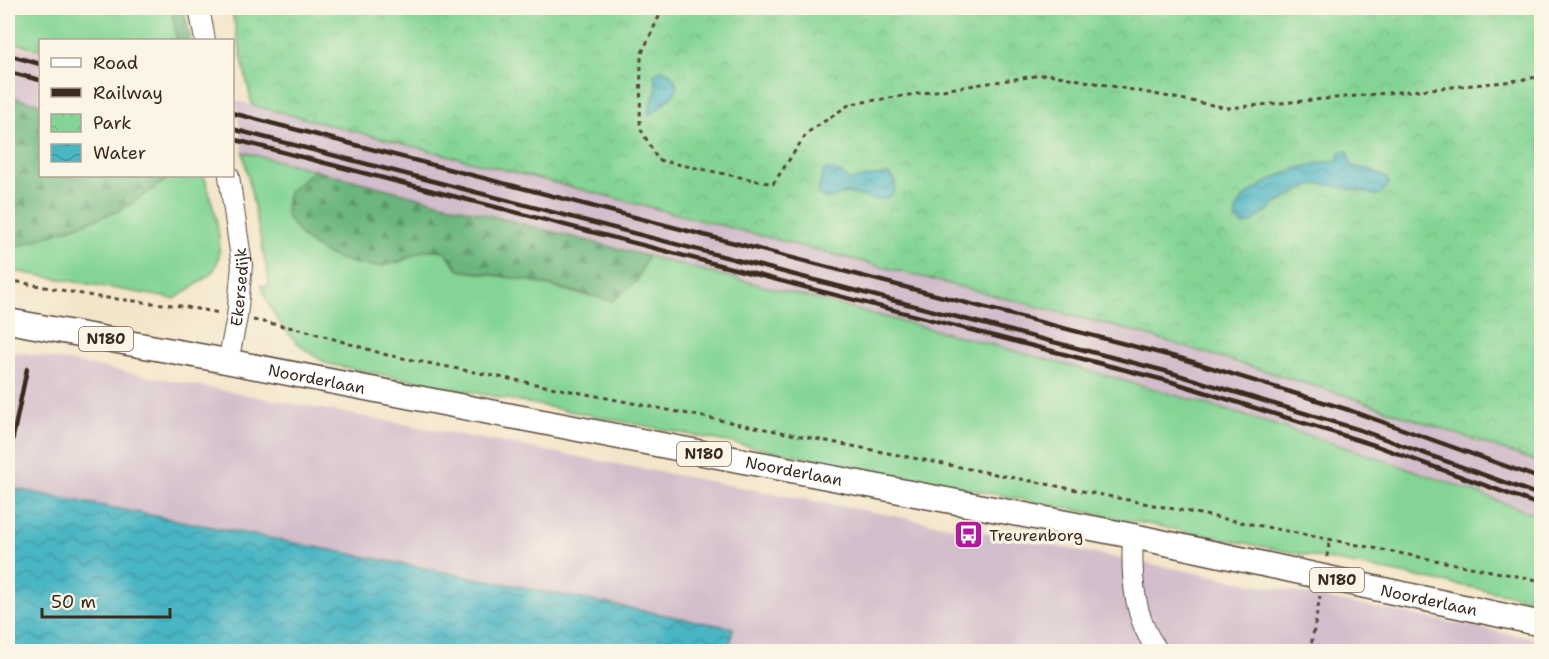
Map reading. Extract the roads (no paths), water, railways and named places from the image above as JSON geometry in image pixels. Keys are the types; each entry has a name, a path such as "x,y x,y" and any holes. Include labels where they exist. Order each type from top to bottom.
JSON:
{"main road":[{"name":"Noorderlaan","path":"8,321 1133,536 1542,624"}],"street":[{"path":"199,8 205,39"},
{"name":"Ekersedijk","path":"228,362 237,317 243,266 229,177"},
{"path":"1133,536 1134,583 1139,611 1144,630 1159,651"}],"water":[{"path":"660,70 671,74 677,85 674,93 650,114 648,113 657,88 654,75"},
{"path":"1342,151 1348,151 1351,166 1370,170 1386,178 1389,184 1382,193 1377,195 1342,187 1314,185 1285,199 1251,223 1244,225 1236,220 1237,208 1245,197 1259,187 1275,178 1310,165 1337,161"},
{"path":"824,170 841,173 849,180 888,174 895,183 893,194 881,199 866,198 846,192 835,197 824,197 818,191"},
{"path":"16,489 733,628 729,651 8,651 8,529"}],"railway":[{"path":"8,55 39,64"},
{"path":"8,72 39,80"},
{"path":"234,114 1183,359 1349,410 1542,479"},
{"path":"234,130 1165,371 1360,430 1542,496"},
{"path":"234,140 1172,382 1374,445 1542,506"},
{"path":"8,461 27,369"}],"place":[{"name":"Treurenborg","path":"968,535"}]}
